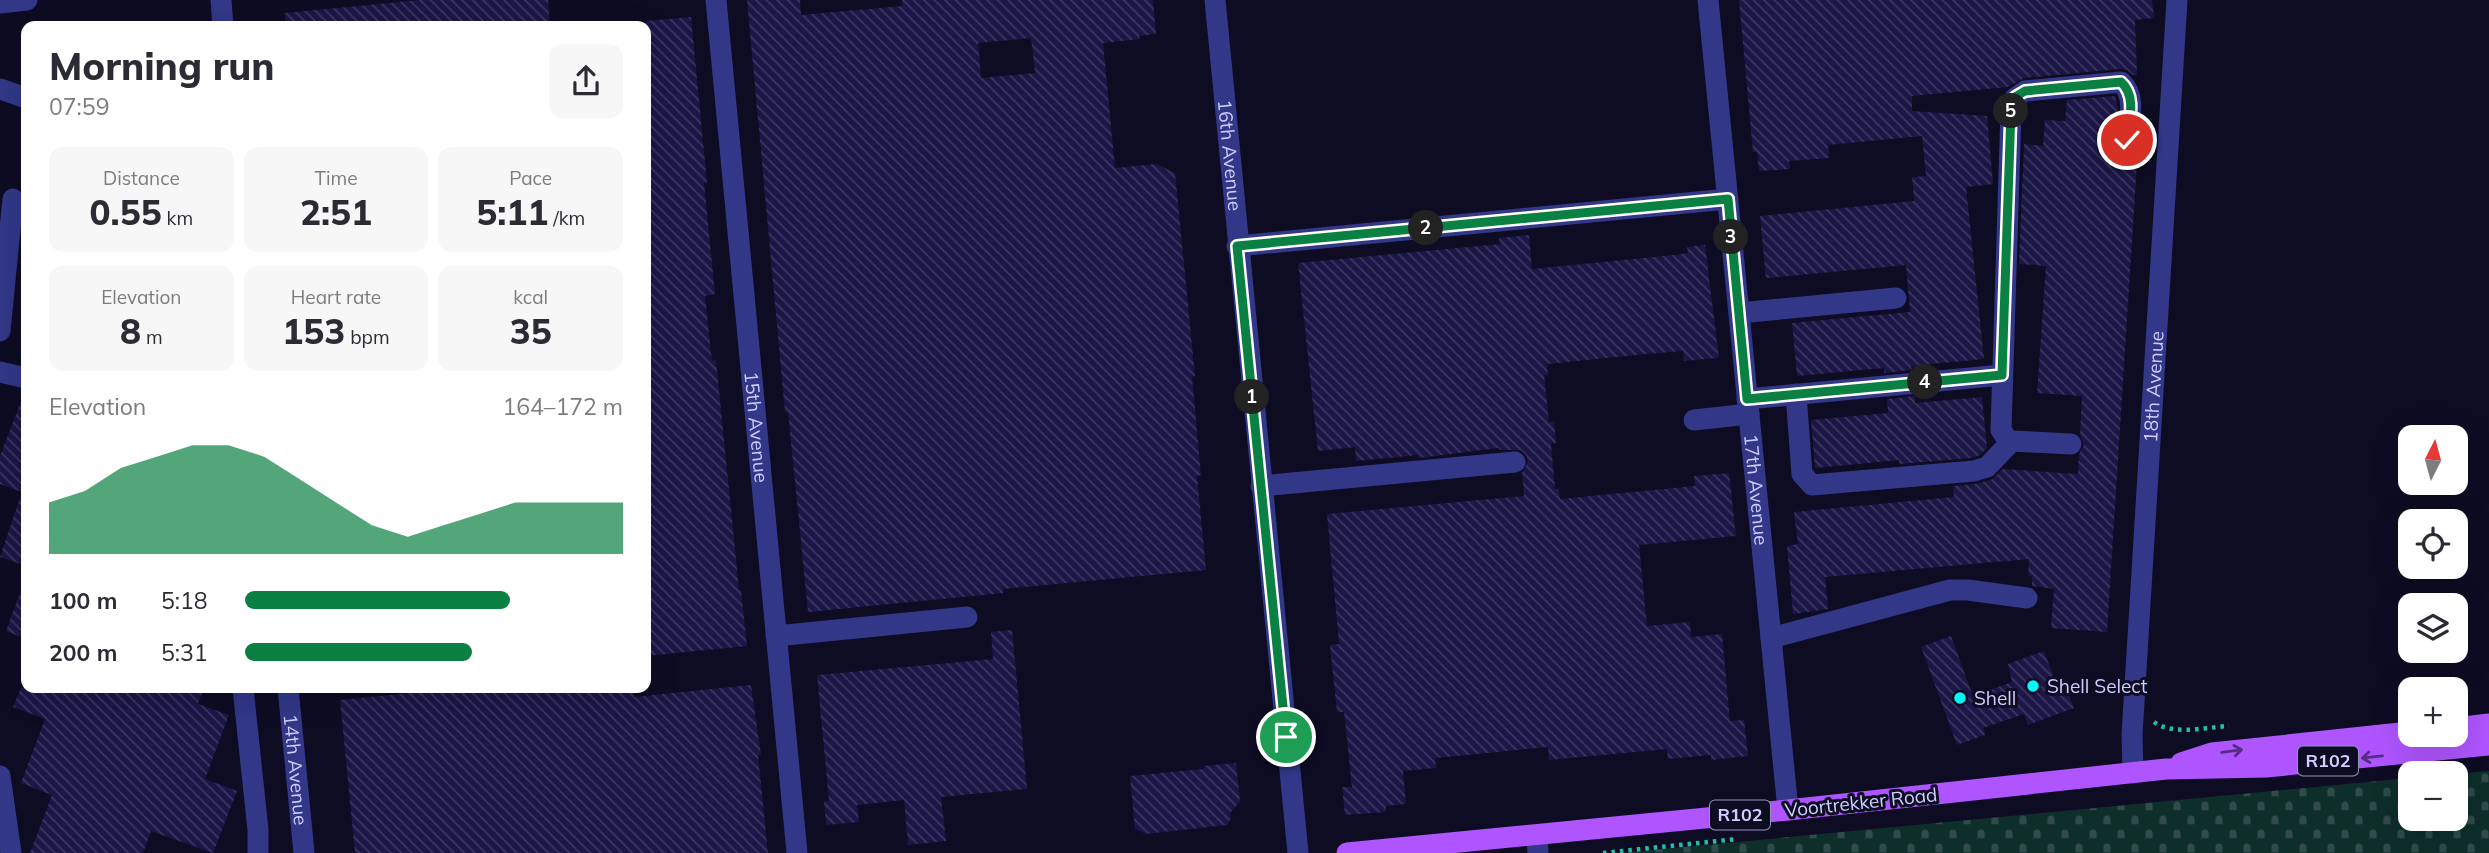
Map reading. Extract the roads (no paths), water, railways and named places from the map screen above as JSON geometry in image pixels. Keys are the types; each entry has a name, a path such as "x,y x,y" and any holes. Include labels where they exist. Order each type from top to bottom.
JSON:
{"main road":[{"path":"2468,726 2489,724"},
{"name":"Voortrekker Road","path":"2166,769 2212,753 2398,733"},
{"name":"Voortrekker Road","path":"1347,853 1537,844 1788,810 2166,769 2266,767 2489,745"}],"street":[{"path":"0,3 27,0"},
{"path":"220,0 222,21"},
{"name":"15th Avenue","path":"716,0 797,853"},
{"name":"16th Avenue","path":"1215,0 1298,853"},
{"name":"17th Avenue","path":"1708,0 1788,810"},
{"name":"18th Avenue","path":"2133,773 2132,734 2177,0"},
{"path":"2071,444 2012,441 2007,439 2001,430 2011,110 2015,97 2025,91 2121,82 2128,89 2131,100 2127,140"},
{"path":"0,89 21,96"},
{"path":"0,331 13,199"},
{"path":"1237,246 1728,199"},
{"path":"1739,313 1896,298"},
{"path":"0,372 21,378"},
{"path":"1693,420 1796,394 2002,375"},
{"path":"1796,394 1802,474 1812,485 1975,471 1987,467 2012,441"},
{"path":"1261,486 1514,462"},
{"path":"1771,638 1950,590 2027,598"},
{"path":"776,636 968,617"},
{"path":"244,693 258,853"},
{"name":"14th Avenue","path":"288,693 304,853"},
{"path":"0,776 11,853"}],"place":[{"name":"Shell Select","path":"2033,686"},
{"name":"Shell","path":"1960,698"}]}
